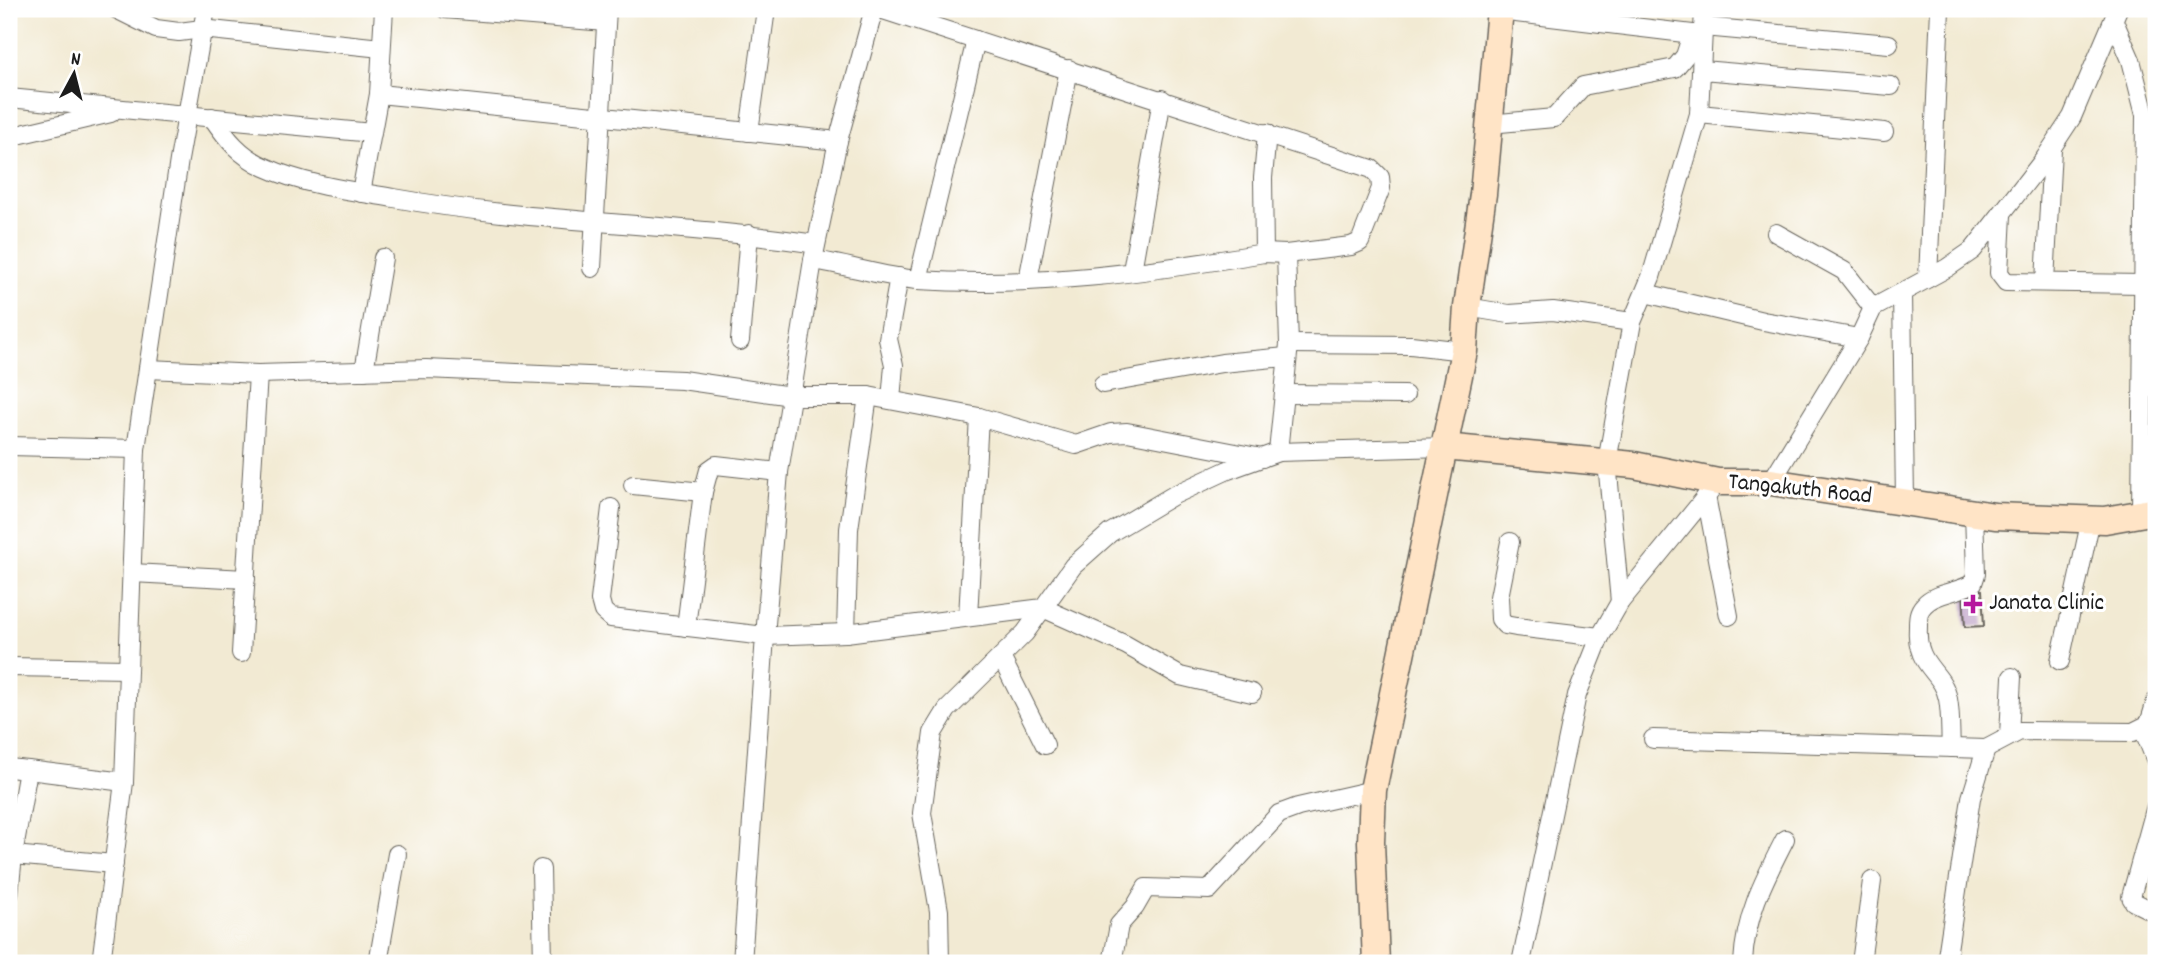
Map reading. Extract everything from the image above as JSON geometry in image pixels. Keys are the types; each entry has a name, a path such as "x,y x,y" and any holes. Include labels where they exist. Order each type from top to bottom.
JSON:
{"street":[{"path":"121,9 156,29 179,32 202,29 381,48"},
{"path":"101,963 124,782 136,449 206,9"},
{"path":"361,194 379,94 384,9"},
{"path":"445,9 607,15 592,268"},
{"path":"749,132 766,9"},
{"path":"742,963 779,472 814,252 838,141 874,9"},
{"path":"212,117 243,155 266,168 361,194 429,205 750,234 899,277 918,280 1027,280 1132,271 1264,253 1286,254 1351,246 1360,242 1381,188 1380,177 1372,169 880,9"},
{"path":"1620,602 1607,462 1632,322 1645,293 1699,114 1702,70 1700,32 1704,9"},
{"path":"1928,278 1940,9"},
{"path":"1376,963 1371,842 1373,790 1464,351 1466,307 1483,194 1499,10 1700,32 1889,44"},
{"path":"2116,15 2139,85 2151,143 2143,285 2149,391 2148,512"},
{"path":"1771,482 1859,338 1873,307 1902,293 1973,250 2052,149 2072,117 2116,15"},
{"path":"1489,124 1547,121 1558,116 1583,86 1667,72 1682,63 1700,32"},
{"path":"918,280 976,40"},
{"path":"1027,280 1069,69"},
{"path":"1702,70 1891,86"},
{"path":"379,94 838,141"},
{"path":"9,98 372,133"},
{"path":"1132,271 1162,99"},
{"path":"9,137 129,109"},
{"path":"1699,114 1884,132"},
{"path":"1264,253 1267,133"},
{"path":"2045,282 2052,149"},
{"path":"2002,215 1999,273 2002,278 2016,282 2143,285"},
{"path":"1776,233 1843,271 1873,307"},
{"path":"740,341 750,234"},
{"path":"1270,455 1284,394 1287,351 1286,254"},
{"path":"364,371 383,258"},
{"path":"891,400 894,365 888,339 899,277"},
{"path":"1645,293 1763,321 1859,338"},
{"path":"1902,293 1905,501"},
{"path":"1466,307 1508,314 1553,311 1632,322"},
{"path":"1103,384 1287,351 1411,345 1464,351"},
{"path":"148,369 258,374 426,369 682,380 791,396 868,396 979,417 1076,445 1111,433 1127,432 1270,455 1444,447"},
{"path":"242,653 258,374"},
{"path":"1284,394 1405,395"},
{"path":"846,633 849,529 868,396"},
{"path":"968,617 979,417"},
{"path":"9,446 136,449"},
{"name":"Tangakuth Road","path":"1444,447 1607,462 1712,489 1771,482 1974,513 2091,519 2148,512"},
{"path":"940,963 939,911 922,813 933,733 947,710 1001,657 1043,608 1073,566 1110,533 1174,495 1228,470 1270,455"},
{"path":"686,627 703,492 709,470 716,465 779,472"},
{"path":"633,485 703,492"},
{"path":"1521,963 1577,695 1600,637 1620,602 1712,489"},
{"path":"1712,489 1729,616"},
{"path":"611,508 600,600 603,611 611,618 626,622 765,636 846,633 1043,608 1126,645 1180,676 1252,693"},
{"path":"1951,748 1948,698 1942,683 1928,669 1921,654 1917,637 1919,614 1923,605 1932,599 1973,583 1976,574 1974,513"},
{"path":"2060,661 2091,519"},
{"path":"1510,542 1499,597 1500,619 1505,625 1600,637"},
{"path":"132,573 246,579"},
{"path":"1001,657 1045,745"},
{"path":"9,667 128,670"},
{"path":"2009,736 2012,677"},
{"path":"1653,739 1986,749 2009,736 2033,729 2133,732 2149,724 2156,701"},
{"path":"2143,729 2156,761"},
{"path":"1946,963 1971,798 1986,749"},
{"path":"9,768 124,782"},
{"path":"9,895 11,854 27,770"},
{"path":"1112,963 1119,925 1135,907 1146,888 1209,890 1279,814 1373,790"},
{"path":"2156,806 2132,897 2134,902 2156,913"},
{"path":"1742,963 1754,899 1785,839"},
{"path":"11,854 114,864"},
{"path":"378,963 397,854"},
{"path":"541,869 543,963"},
{"path":"1861,963 1872,881"}],"building":[{"path":"1982,590 1984,626 1965,627 1963,591"}],"place":[{"name":"Janata Clinic","path":"1973,604"}]}
